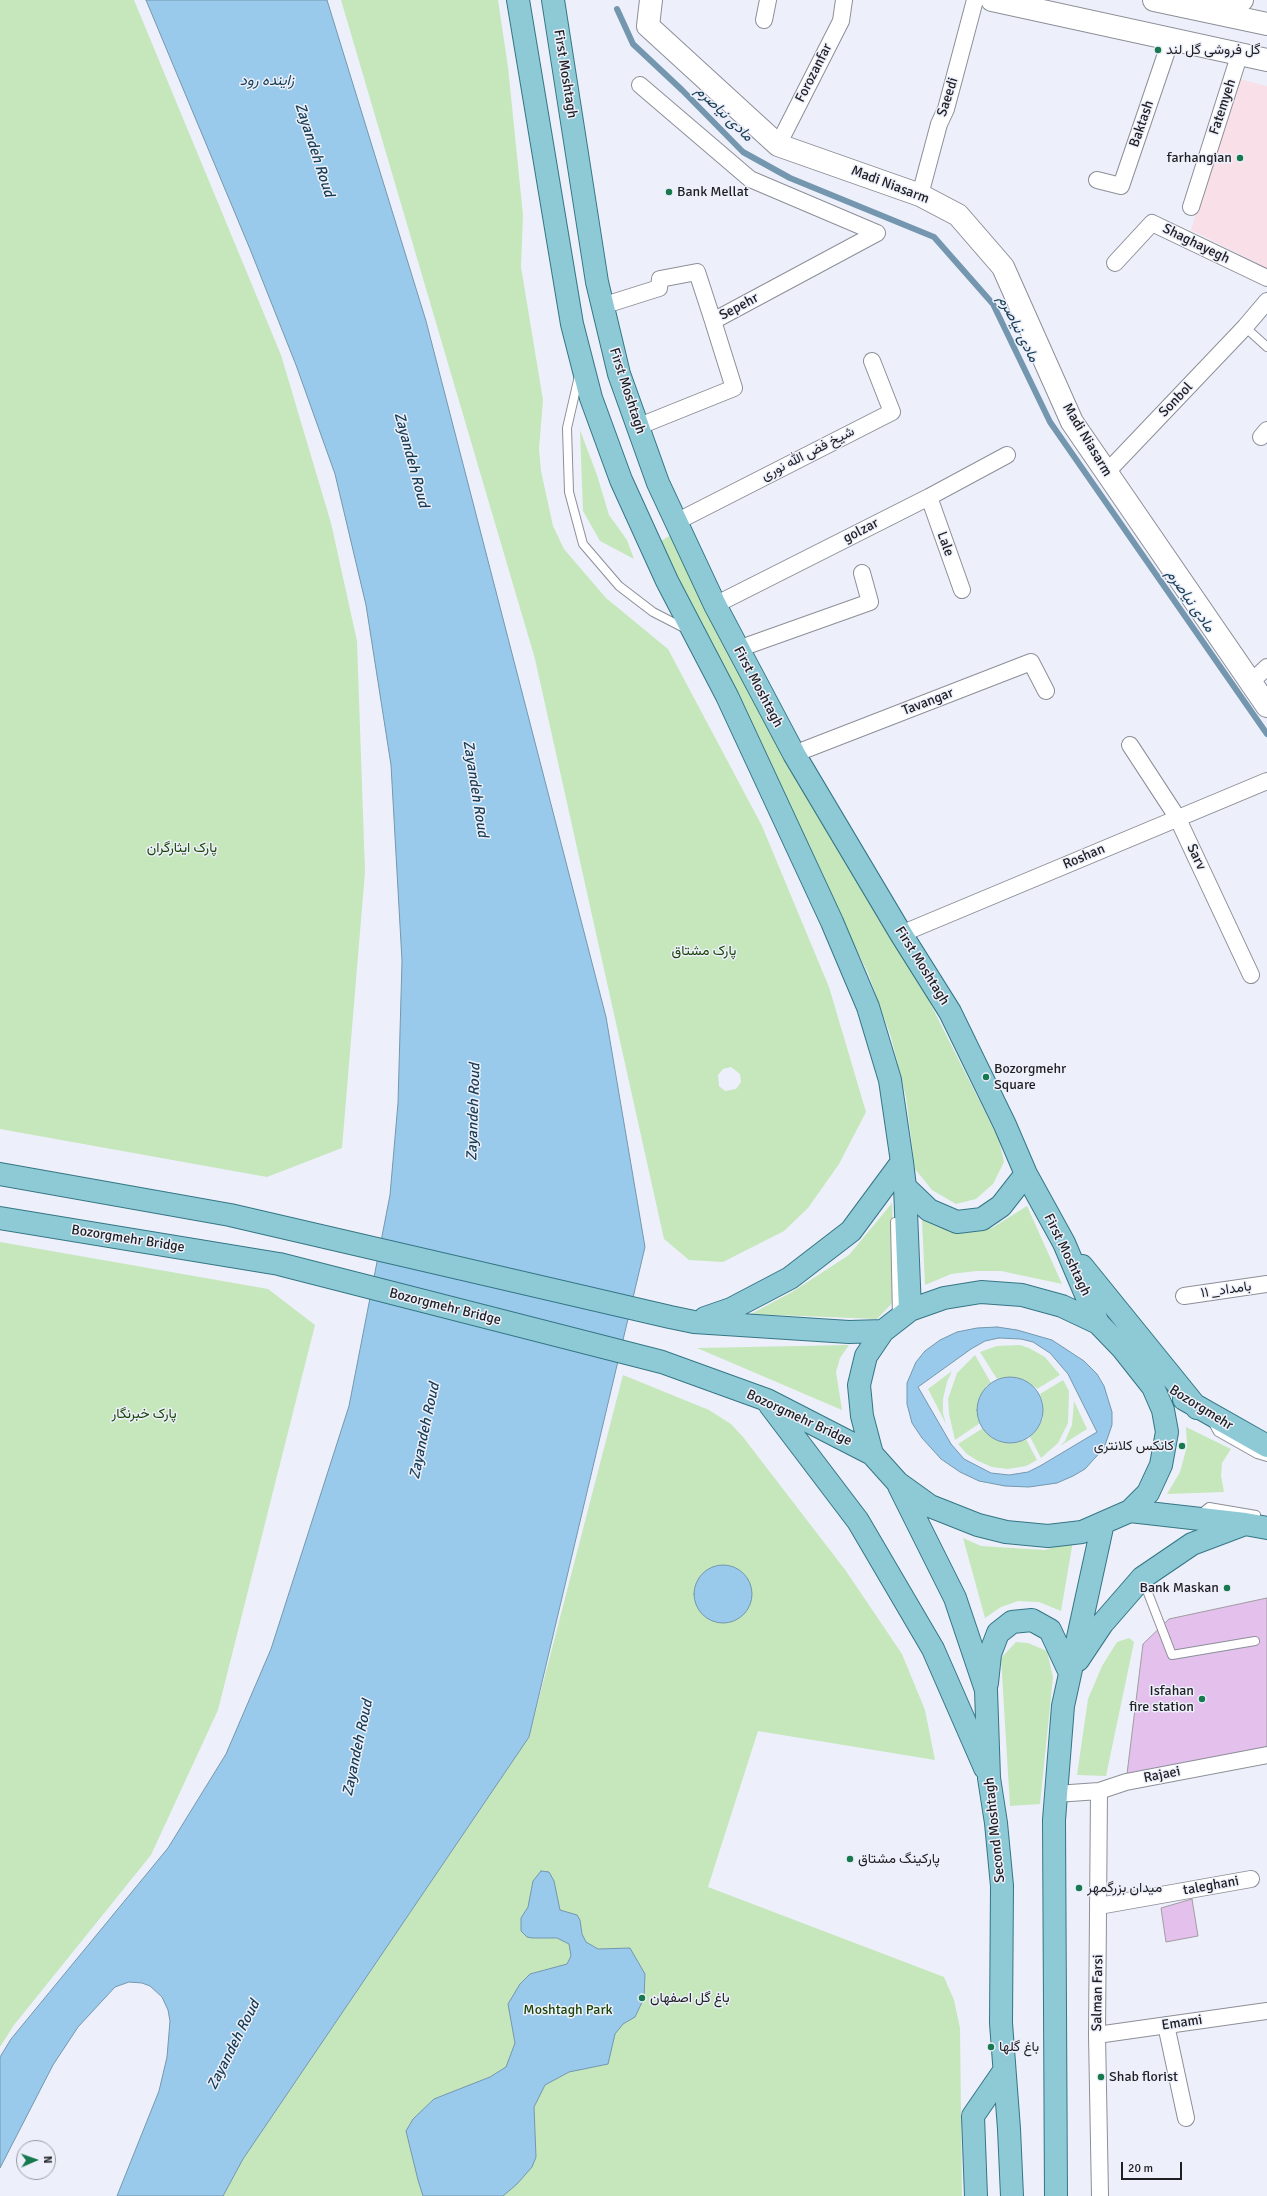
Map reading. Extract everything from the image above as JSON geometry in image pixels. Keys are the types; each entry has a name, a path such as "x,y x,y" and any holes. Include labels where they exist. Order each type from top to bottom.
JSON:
{"main road":[{"path":"0,1174 230,1215 694,1322 849,1332 897,1320 944,1298 981,1292 1022,1295 1062,1306 1098,1323 1138,1366 1153,1387 1163,1410 1167,1432 1162,1465 1148,1493 1130,1511 1082,1532 1048,1536 1006,1532 967,1522 930,1506 898,1483 872,1454 862,1416 858,1385 866,1356 897,1320 901,1178 890,1080 868,1007 823,902 727,696 667,581 621,480 591,398 572,324 518,0"},
{"name":"First Moshtagh","path":"556,3 597,282 602,306 619,374 658,483 715,605 794,754 901,934 950,1012 1005,1125 1026,1174 1064,1243 1098,1323"},
{"path":"901,1178 929,1210 957,1222 982,1219 1001,1206 1026,1174"},
{"path":"694,1322 731,1309 790,1278 852,1231 901,1178"},
{"name":"Bozorgmehr Bridge","path":"0,1218 279,1264 662,1362 767,1400 872,1454"},
{"path":"1064,1243 1202,1411"},
{"name":"Bozorgmehr","path":"1138,1366 1202,1411 1267,1446"},
{"path":"767,1400 862,1527 932,1649 989,1778"},
{"name":"Second Moshtagh","path":"898,1483 955,1598 986,1690 989,1778 996,1823 1002,1886 1001,2023 1009,2129 1012,2196"},
{"path":"1130,1511 1245,1524 1267,1528"},
{"path":"1056,2196 1053,1838 1056,1794 1063,1706 1103,1523"},
{"path":"1070,1673 1102,1624 1142,1578 1192,1544 1245,1524"},
{"path":"986,1690 990,1654 998,1633 1012,1622 1032,1620 1050,1630 1070,1673"},
{"path":"976,2196 973,2116 1004,2070"}],"street":[{"name":"Madi Niasarm","path":"650,0 648,26 778,145 920,195 958,215 1003,267 1072,422 1267,706"},
{"path":"764,20 768,0"},
{"name":"Forozanfar","path":"778,145 842,21 844,0"},
{"name":"Saeedi","path":"920,195 939,124 946,109 975,0"},
{"path":"992,0 1267,60"},
{"path":"1154,0 1195,10 1267,24"},
{"path":"1195,10 1233,7 1242,0"},
{"name":"Baktash","path":"1097,180 1121,186 1171,38"},
{"name":"Fatemyeh","path":"1191,207 1240,53"},
{"name":"Sepehr","path":"637,427 734,388 713,321 877,233 750,179 640,85"},
{"name":"Shaghayegh","path":"1115,263 1152,223 1267,278"},
{"path":"602,306 659,288 660,279 698,272 713,321"},
{"name":"Sonbol","path":"1106,473 1245,327 1267,301"},
{"name":"شیخ فض الله نوری","path":"676,522 892,412 872,361"},
{"name":"golzar","path":"715,605 929,497 1007,455"},
{"name":"Lale","path":"929,497 962,590"},
{"path":"738,649 870,602 862,573"},
{"name":"Tavangar","path":"794,754 1031,662 1046,691"},
{"path":"1250,683 1267,666"},
{"name":"Sarv","path":"1130,745 1177,818 1251,975"},
{"name":"Roshan","path":"901,934 1177,818 1267,782"},
{"name":"۱۱ _بامداد","path":"1184,1296 1267,1284"},
{"name":"Rajaei","path":"1056,1794 1099,1790 1126,1782 1267,1755"},
{"name":"Salman Farsi","path":"1099,1790 1097,2035 1100,2196"},
{"name":"taleghani","path":"1099,1906 1252,1879"},
{"name":"Emami","path":"1097,2035 1267,2011"},
{"path":"1166,2025 1186,2118"}],"lane":[{"path":"1245,327 1267,347"},
{"path":"582,361 567,428 569,492 583,544 619,586 653,612 695,634"},
{"path":"895,1214 897,1320"},
{"path":"1202,1411 1218,1432 1257,1454 1267,1457"},
{"path":"1196,1518 1209,1508 1267,1517"},
{"path":"1142,1578 1172,1655 1255,1641"}],"shaded area":[{"name":"farhangian","path":"1239,79 1267,86 1267,268 1191,230 1236,81"}],"green space":[{"name":"پارک ایثارگران","path":"0,0 134,0 281,355 331,523 357,641 365,872 342,1148 267,1177 0,1129"},
{"name":"پارک مشتاق","path":"341,0 498,0 508,67 523,215 521,267 543,400 539,449 541,471 553,526 564,549 606,598 668,649 762,826 829,987 866,1112 839,1164 808,1208 784,1231 723,1262 689,1260 664,1239 535,659","holes":["731,1067 740,1074 741,1082 736,1089 725,1091 719,1086 718,1075 723,1069"]},
{"path":"580,430 597,475 609,515 627,540 634,559 600,541 583,511"},
{"path":"673,534 921,985 999,1140 1004,1162 993,1184 976,1199 956,1204 932,1190 915,1169 906,1097 891,1037 868,973 659,542"},
{"path":"892,1203 896,1299 877,1319 751,1314 792,1292 849,1255"},
{"path":"1027,1206 1062,1284 1001,1271 976,1271 951,1274 925,1285 922,1220 938,1227 964,1233 992,1228"},
{"name":"پارک خبرنگار","path":"0,1242 268,1289 315,1325 218,1710 151,1855 14,2025 0,2047"},
{"path":"849,1345 840,1358 836,1372 842,1410 697,1348"},
{"path":"1020,1345 1045,1357 1060,1375 1037,1389 1035,1387 1002,1378 997,1379 980,1352 997,1346"},
{"path":"975,1355 991,1383 986,1386 978,1420 980,1423 955,1440 949,1414 948,1399 957,1373"},
{"path":"952,1371 947,1382 943,1399 943,1413 946,1424 928,1389"},
{"name":"Moshtagh Park","path":"623,1375 709,1410 731,1424 743,1437 846,1571 902,1654 925,1710 935,1760 758,1731 708,1887 944,1977 954,2000 960,2028 962,2196 223,2196 243,2159 529,1737"},
{"path":"1063,1380 1069,1391 1068,1423 1058,1443 1041,1458 1030,1437 1040,1425 1043,1418 1043,1403 1040,1394"},
{"path":"1074,1401 1087,1429 1060,1446 1065,1441 1072,1425"},
{"path":"1186,1427 1231,1449 1222,1463 1221,1476 1224,1492 1167,1494 1180,1472 1187,1446"},
{"path":"983,1428 993,1438 1023,1441 1026,1439 1037,1460 1026,1466 1008,1469 992,1467 978,1461 967,1454 958,1444"},
{"path":"963,1538 981,1546 1045,1550 1073,1541 1061,1611 1039,1602 1018,1601 1001,1607 985,1618"},
{"path":"1129,1638 1134,1642 1106,1776 1077,1775 1088,1699 1102,1666 1117,1642"},
{"path":"1016,1642 1028,1643 1047,1651 1053,1677 1040,1804 1010,1806 1001,1658"}],"water":[{"path":"146,0 327,0 426,321 606,1017 645,1247 529,1737 243,2159 223,2196 117,2196 159,2091 167,2057 170,2021 168,2010 162,1997 150,1986 142,1983 129,1982 115,1987 78,2027 53,2065 0,2168 0,2057 11,2039 168,1848 226,1754 271,1649 349,1406 390,1195 398,1103 402,961 391,765 366,605 335,474 296,365 250,249"},
{"path":"997,1327 1017,1330 1052,1340 1084,1361 1097,1374 1104,1386 1112,1412 1112,1425 1104,1448 1085,1469 1057,1483 1029,1487 1005,1486 979,1481 960,1472 941,1459 922,1438 912,1423 907,1404 907,1383 916,1362 925,1351 940,1340 957,1332 977,1328","holes":["999,1338 1021,1339 1033,1342 1050,1353 1068,1374 1097,1432 1028,1472 1009,1475 991,1473 964,1459 951,1444 918,1387 971,1349 985,1341"]},
{"path":"1004,1377 1016,1377 1028,1382 1038,1392 1043,1404 1041,1423 1028,1438 1016,1443 1004,1443 992,1438 982,1428 977,1416 977,1404 982,1392 992,1382"},
{"path":"723,1565 734,1567 747,1578 750,1583 752,1594 750,1605 739,1618 734,1621 723,1623 712,1621 699,1610 696,1605 694,1594 696,1583 707,1570 712,1567"},
{"path":"541,1871 549,1872 554,1881 560,1910 577,1915 580,1920 582,1934 586,1942 598,1949 630,1948 645,1974 644,1998 635,2017 623,2024 615,2034 608,2064 569,2072 545,2085 534,2107 536,2157 532,2167 517,2184 503,2196 423,2196 406,2131 413,2119 434,2099 490,2077 506,2067 515,2043 508,2004 520,1984 530,1974 567,1964 571,1956 569,1944 557,1938 532,1938 527,1937 521,1931 521,1918 528,1907 533,1881"}],"building":[{"name":"Isfahan fire station","path":"1267,1598 1267,1755 1126,1782 1143,1644 1169,1619"},
{"path":"1192,1899 1198,1936 1166,1942 1161,1908"}],"waterway":[{"name":"مادی نیاصرم","path":"617,9 633,44 682,90 743,152 790,178 934,237 993,304 1050,422 1267,734"}],"place":[{"name":"گل فروشی گل لند","path":"1158,50"},
{"name":"farhangian","path":"1240,158"},
{"name":"Bank Mellat","path":"669,192"},
{"name":"Bozorgmehr Square","path":"986,1077"},
{"name":"کانکس کلانتری","path":"1182,1446"},
{"name":"Bank Maskan","path":"1227,1588"},
{"name":"Isfahan fire station","path":"1202,1699"},
{"name":"پارکینگ مشتاق","path":"850,1859"},
{"name":"میدان بزرگمهر","path":"1079,1888"},
{"name":"باغ گل اصفهان","path":"642,1998"},
{"name":"باغ گلها","path":"991,2047"},
{"name":"Shab florist","path":"1101,2077"}],"water label":[{"name":"زاینده رود","path":"267,81"},
{"name":"Zayandeh Roud","path":"314,150"},
{"name":"Zayandeh Roud","path":"411,460"},
{"name":"Zayandeh Roud","path":"475,789"},
{"name":"Zayandeh Roud","path":"474,1112"},
{"name":"Zayandeh Roud","path":"425,1431"},
{"name":"Zayandeh Roud","path":"358,1748"},
{"name":"Zayandeh Roud","path":"234,2045"}]}
